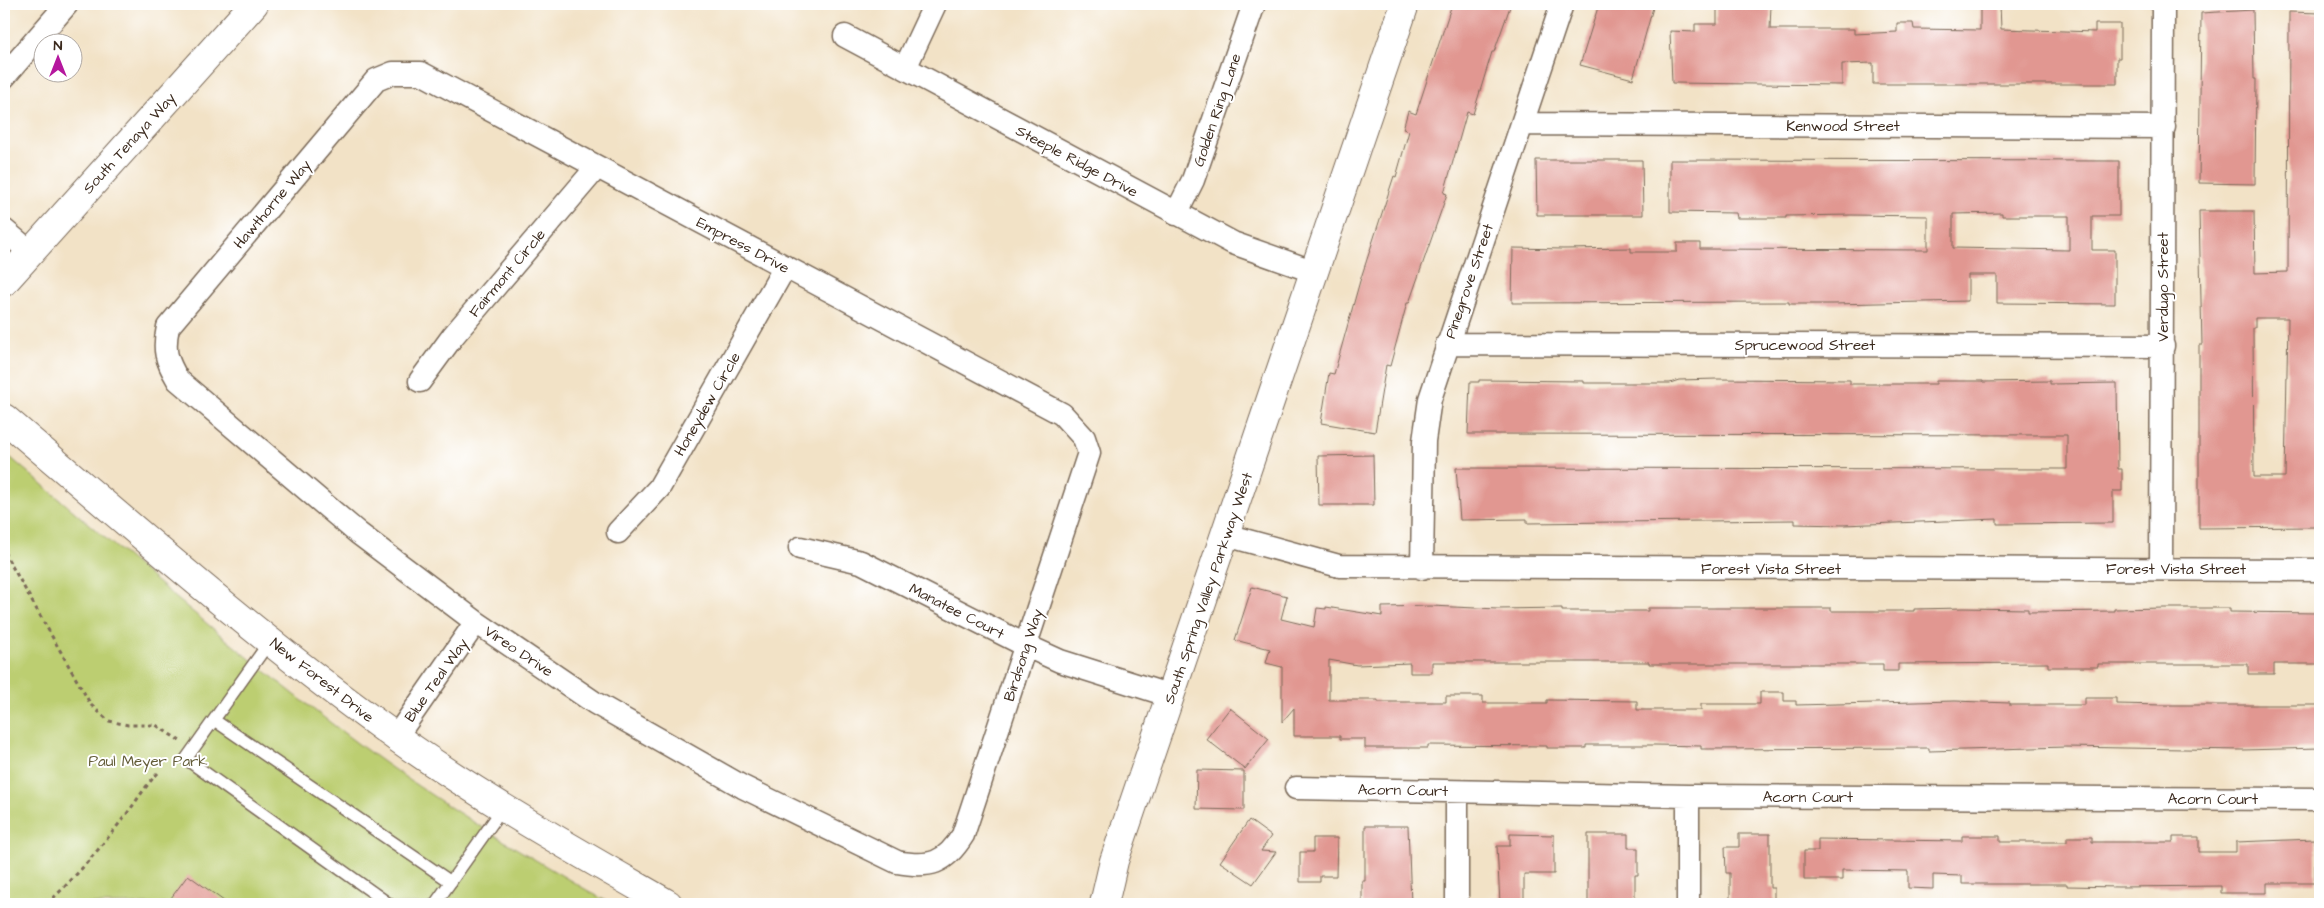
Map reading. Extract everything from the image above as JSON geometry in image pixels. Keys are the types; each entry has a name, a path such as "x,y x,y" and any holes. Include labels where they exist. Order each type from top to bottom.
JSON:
{"street":[{"path":"4,77 67,4"},
{"name":"South Tenaya Way","path":"4,282 254,4"},
{"path":"905,68 935,4"},
{"name":"Golden Ring Lane","path":"1176,214 1193,180 1254,4"},
{"name":"South Spring Valley Parkway West","path":"1104,904 1114,861 1226,536 1405,4"},
{"name":"Pinegrove Street","path":"1422,568 1424,441 1430,399 1562,4"},
{"name":"Verdugo Street","path":"2161,569 2163,4"},
{"name":"Steeple Ridge Drive","path":"845,36 1232,243 1315,272"},
{"name":"Empress Drive","path":"393,73 421,73 1062,414 1084,438"},
{"name":"Hawthorne Way","path":"164,344 168,327 376,80 393,73"},
{"name":"Kenwood Street","path":"1522,124 2164,127"},
{"name":"Fairmont Circle","path":"420,381 453,336 597,167"},
{"path":"4,230 30,252"},
{"name":"Honeydew Circle","path":"618,532 659,488 785,267"},
{"name":"Vireo Drive","path":"164,344 168,364 178,380 358,533 476,622 595,703 743,787 897,862 919,866 937,862"},
{"name":"Sprucewood Street","path":"1447,344 2163,346"},
{"name":"New Forest Drive","path":"4,418 226,607 396,737 531,826 668,904"},
{"name":"Birdsong Way","path":"937,862 953,850 963,835 1089,453 1084,438"},
{"name":"Forest Vista Street","path":"1226,536 1339,566 1422,568 2320,570"},
{"name":"Manatee Court","path":"800,548 861,562 1026,646 1060,661 1171,696"},
{"name":"Blue Teal Way","path":"396,737 476,622"},
{"name":"Acorn Court","path":"1296,788 1688,796 2320,799"},
{"path":"1457,792 1457,904"},
{"path":"1688,796 1688,904"}],"lane":[{"path":"270,641 186,759 389,904"},
{"path":"214,720 451,882"},
{"path":"436,904 503,808"}],"path":[{"path":"4,552 91,705 103,717 114,722 158,726 180,741 191,752"},
{"path":"47,904 76,877 127,813 144,788 158,773"}],"green space":[{"name":"Paul Meyer Park","path":"4,452 222,636 357,743 482,827 611,904 4,904"}],"building":[{"path":"1452,4 1511,4 1494,52 1492,52 1473,114 1467,112 1444,193 1447,194 1409,303 1407,303 1390,366 1386,365 1375,432 1321,423 1329,373 1334,374 1360,281 1394,176 1396,177 1409,131 1403,129 1408,111 1416,114"},
{"path":"1599,4 1654,4 1633,79 1580,65"},
{"path":"1717,4 1771,4 1770,29 1854,29 1854,34 1897,32 1897,23 1913,23 1914,29 1980,30 1980,4 2000,4 2001,29 2095,32 2095,24 2120,24 2120,58 2117,58 2117,84 1873,84 1873,63 1842,64 1842,85 1672,83 1670,31 1695,32 1695,24 1717,24"},
{"path":"2253,10 2254,79 2256,79 2255,184 2199,183 2201,13"},
{"path":"2289,12 2320,13 2320,527 2199,528 2199,345 2202,345 2199,211 2254,211 2255,273 2288,272","holes":["2255,318 2288,318 2285,477 2254,477 2253,328 2255,328"]},
{"path":"1536,160 1642,160 1643,215 1537,215"},
{"path":"1670,160 2119,161 2119,216 2092,216 2092,250 2115,250 2115,304 1997,303 1997,275 1968,275 1968,301 1833,304 1789,304 1789,302 1512,303 1513,248 1631,248 1631,252 1677,252 1677,243 1700,243 1700,249 1928,250 1928,216 1852,215 1737,218 1736,213 1670,212","holes":["2002,213 2002,216 2069,216 2069,250 1953,248 1953,214"]},
{"path":"1479,380 1670,383 1679,380 1850,380 1850,384 1936,384 1936,381 2050,381 2050,384 2117,383 2118,469 2122,469 2122,491 2113,491 2113,523 1997,524 1997,519 1843,525 1795,524 1795,520 1527,523 1527,519 1460,520 1456,468 2067,469 2067,435 1468,434 1470,382 1479,382"},
{"path":"1373,455 1374,505 1319,505 1318,456"},
{"path":"1252,587 1287,596 1281,619 1314,627 1317,608 1326,609 1326,607 1382,616 1382,607 1431,606 1498,609 1562,608 1562,611 1648,611 1648,608 1831,608 1831,611 1914,611 1914,609 1963,608 2028,609 2028,612 2230,608 2230,612 2320,613 2320,664 2274,664 2274,674 2248,674 2248,664 2098,664 2098,667 2048,667 2048,663 1898,664 1898,671 1883,671 1883,664 1649,664 1649,662 1432,662 1432,673 1410,673 1410,663 1357,665 1329,660 1329,700 1446,702 1446,696 1483,696 1483,703 1547,703 1547,700 1637,701 1637,710 1701,710 1701,704 1760,704 1760,692 1784,692 1784,701 1796,701 1796,705 1955,701 2009,703 2009,705 2085,705 2085,698 2116,698 2116,704 2320,705 2320,748 2243,750 2066,747 1929,751 1929,748 1701,749 1701,746 1656,745 1586,745 1586,748 1547,748 1547,746 1428,745 1428,748 1365,748 1365,739 1340,739 1340,736 1294,736 1294,708 1282,722 1282,667 1266,663 1270,649 1235,640"},
{"path":"1230,708 1269,739 1245,769 1206,739"},
{"path":"1197,770 1244,771 1244,810 1196,809"},
{"path":"1249,820 1271,836 1261,851 1276,852 1253,884 1220,862"},
{"path":"1365,826 1408,826 1411,904 1362,904 1362,881 1365,881"},
{"path":"1510,834 1554,835 1554,874 1524,874 1524,904 1500,904 1497,846 1510,846"},
{"path":"1588,834 1628,834 1628,848 1638,848 1638,875 1635,875 1635,904 1588,904"},
{"path":"1739,834 1770,834 1770,888 1774,888 1774,904 1730,904 1730,873 1726,873 1725,847 1739,847"},
{"path":"1962,836 2000,836 2000,842 2067,842 2067,837 2092,837 2092,842 2173,842 2173,837 2199,837 2199,852 2236,852 2236,842 2315,839 2315,883 2267,883 2267,893 2221,893 2221,886 2119,887 2067,886 2067,884 1962,884 1962,876 1933,875 1933,889 1908,888 1908,871 1842,870 1842,880 1804,880 1804,851 1818,851 1818,839 1962,841"},
{"path":"1313,838 1337,838 1336,876 1320,876 1320,882 1300,882 1300,852 1313,852"},
{"path":"188,875 228,904 178,904 171,898"}]}
